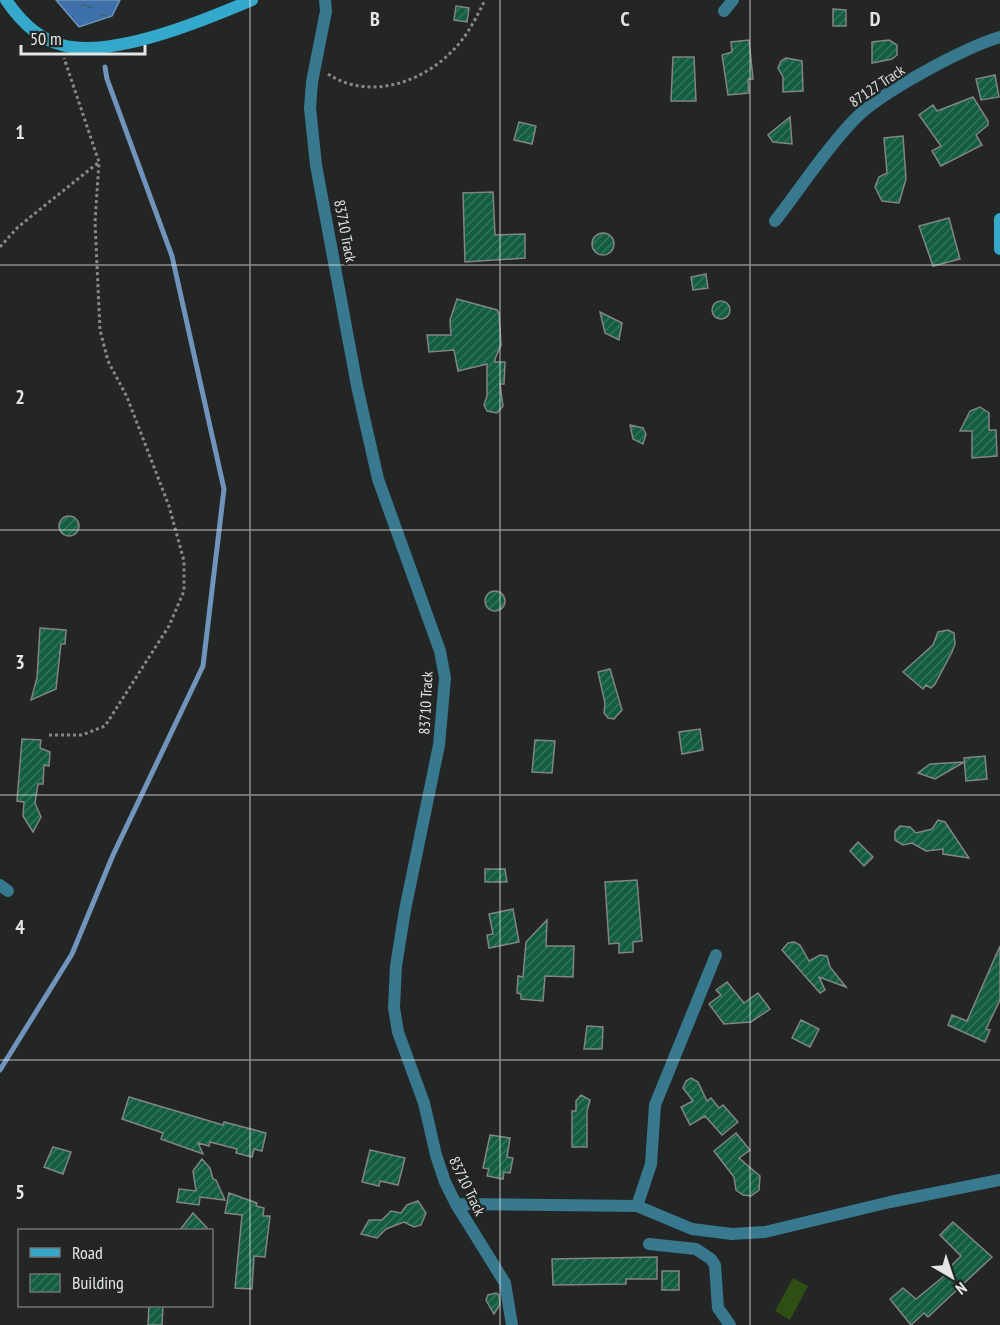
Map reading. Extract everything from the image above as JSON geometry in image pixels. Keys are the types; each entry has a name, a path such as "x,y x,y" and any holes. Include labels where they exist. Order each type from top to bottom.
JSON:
{"street":[{"path":"6,0 19,18 60,45 82,49 108,48 146,38 252,0"},
{"name":"83710 Track","path":"325,0 326,11 310,108 316,165 357,386 378,479 440,651 445,678 439,745 405,910 396,966 394,1008 398,1032 424,1103 436,1155 456,1204 505,1282 512,1325"},
{"path":"724,11 733,0"},
{"name":"87127 Track","path":"775,221 831,145 856,118 924,73 983,42 1000,37"},
{"path":"1000,219 1000,249"},
{"path":"637,1206 651,1164 655,1105 717,954"},
{"path":"456,1204 637,1206 692,1229 732,1234 765,1232 890,1202 1000,1180"},
{"path":"649,1244 696,1249 711,1258 715,1265 718,1308 730,1325"}],"path":[{"path":"316,66 342,83 364,89 404,83 455,48 472,26 485,0"},
{"path":"49,735 82,735 105,726 169,627 184,591 184,561 170,506 127,397 108,361 100,330 95,222 99,162 60,45"},
{"path":"0,248 18,227 99,162"}],"green space":[{"path":"793,1278 808,1286 790,1320 775,1311"}],"water":[{"path":"56,0 120,0 112,16 79,27"}],"building":[{"path":"456,6 469,8 467,22 454,20"},
{"path":"833,9 846,10 846,26 833,26"},
{"path":"749,40 753,79 748,79 749,93 728,95 722,55 732,52 731,42"},
{"path":"889,40 897,45 897,55 892,59 872,63 872,42"},
{"path":"673,57 694,57 696,101 671,101"},
{"path":"786,58 802,61 803,91 783,92 783,77 778,68 781,61"},
{"path":"995,75 999,97 981,100 976,79"},
{"path":"973,97 988,121 988,125 976,135 982,145 941,166 932,151 941,146 919,115 933,105 937,111"},
{"path":"790,117 792,144 773,142 768,135"},
{"path":"519,122 536,126 532,144 514,140"},
{"path":"903,136 906,179 899,203 882,201 875,187 879,177 887,173 884,138"},
{"path":"493,192 495,235 525,234 525,258 465,262 463,193"},
{"path":"949,218 960,259 933,266 919,226"},
{"path":"603,233 611,236 614,244 611,252 603,255 595,252 592,244 595,236"},
{"path":"706,274 708,288 693,290 691,277"},
{"path":"457,299 497,310 499,313 501,345 495,362 505,362 504,384 500,384 503,406 497,413 487,411 484,405 487,396 487,364 458,371 454,350 429,352 427,335 451,335 450,320"},
{"path":"721,301 727,304 730,310 727,316 721,319 715,316 712,310 715,304"},
{"path":"600,312 622,323 619,340 605,333"},
{"path":"980,407 989,413 989,430 996,430 997,456 972,458 972,431 960,431 970,411"},
{"path":"630,425 643,428 646,434 643,444 633,439"},
{"path":"65,516 73,516 79,522 79,530 73,536 65,536 59,530 59,522"},
{"path":"491,591 499,591 505,597 505,605 499,611 491,611 485,605 485,597"},
{"path":"40,628 66,630 65,644 61,644 56,689 31,700 37,678"},
{"path":"948,630 954,633 955,644 952,652 935,684 931,688 926,685 923,689 903,672 933,645 938,632"},
{"path":"610,669 622,710 614,719 608,718 604,713 605,703 598,672"},
{"path":"700,729 703,750 682,754 679,732"},
{"path":"22,739 41,740 40,748 50,752 49,766 44,765 43,784 38,784 35,803 41,817 33,832 23,816 24,802 17,801"},
{"path":"535,740 555,741 552,773 532,772"},
{"path":"985,756 987,779 966,781 964,758"},
{"path":"964,762 935,779 918,773 930,764"},
{"path":"938,820 945,822 969,858 943,854 943,849 926,851 912,843 903,845 895,840 895,831 900,826 910,827 916,833 932,829"},
{"path":"858,842 873,857 864,866 850,851"},
{"path":"485,869 505,869 507,882 485,882"},
{"path":"637,880 642,941 633,942 633,952 619,953 619,943 609,944 605,882"},
{"path":"513,909 519,942 489,948 487,935 493,934 489,914"},
{"path":"547,920 546,946 574,946 573,977 545,976 543,1001 521,999 521,994 517,993 518,976 523,977 526,942"},
{"path":"794,942 800,945 809,961 820,955 827,956 830,967 846,987 819,977 825,990 820,993 782,950 788,943"},
{"path":"1000,946 1000,1000 986,1029 990,1030 985,1042 948,1025 952,1015 967,1021"},
{"path":"727,982 744,1003 758,993 770,1009 751,1022 724,1024 709,1004 721,995 716,990"},
{"path":"801,1020 819,1029 810,1047 792,1038"},
{"path":"587,1026 603,1027 602,1049 584,1049"},
{"path":"691,1078 698,1082 707,1101 711,1098 719,1108 723,1105 738,1122 722,1135 705,1116 690,1125 681,1107 693,1101 683,1088 686,1081"},
{"path":"581,1095 590,1100 587,1111 587,1147 572,1147 572,1111 576,1111 576,1101"},
{"path":"129,1097 223,1125 224,1122 266,1133 262,1151 254,1149 252,1157 236,1153 237,1149 210,1142 209,1146 198,1143 203,1154 161,1139 163,1133 122,1119"},
{"path":"736,1133 750,1150 739,1158 760,1176 759,1190 751,1196 743,1195 736,1190 734,1177 714,1151"},
{"path":"490,1135 510,1138 507,1157 513,1158 510,1173 504,1172 503,1179 487,1176 489,1169 483,1168"},
{"path":"53,1147 71,1152 63,1174 44,1167"},
{"path":"370,1150 405,1158 398,1185 380,1181 379,1186 362,1182"},
{"path":"202,1159 210,1168 213,1179 216,1180 225,1200 200,1197 199,1205 177,1202 179,1189 196,1191 193,1171"},
{"path":"229,1193 257,1203 256,1206 264,1208 263,1216 270,1216 265,1257 254,1256 252,1289 235,1288 242,1215 225,1213"},
{"path":"418,1201 426,1213 421,1225 414,1227 404,1222 386,1229 377,1238 361,1234 369,1220 382,1220 391,1211 401,1213 407,1205"},
{"path":"193,1213 208,1229 181,1229"},
{"path":"953,1222 992,1257 928,1317 924,1313 911,1325 890,1299 903,1288 916,1299 949,1272 947,1270 961,1256 940,1235"},
{"path":"657,1257 657,1279 626,1279 626,1284 553,1285 552,1259"},
{"path":"662,1271 679,1271 679,1290 662,1290"},
{"path":"496,1293 499,1295 500,1304 494,1314 486,1300 488,1295"},
{"path":"149,1307 163,1307 162,1325 148,1325"}],"waterway":[{"path":"0,1070 72,954 113,855 203,666 224,489 172,256 107,79 105,67"}]}
